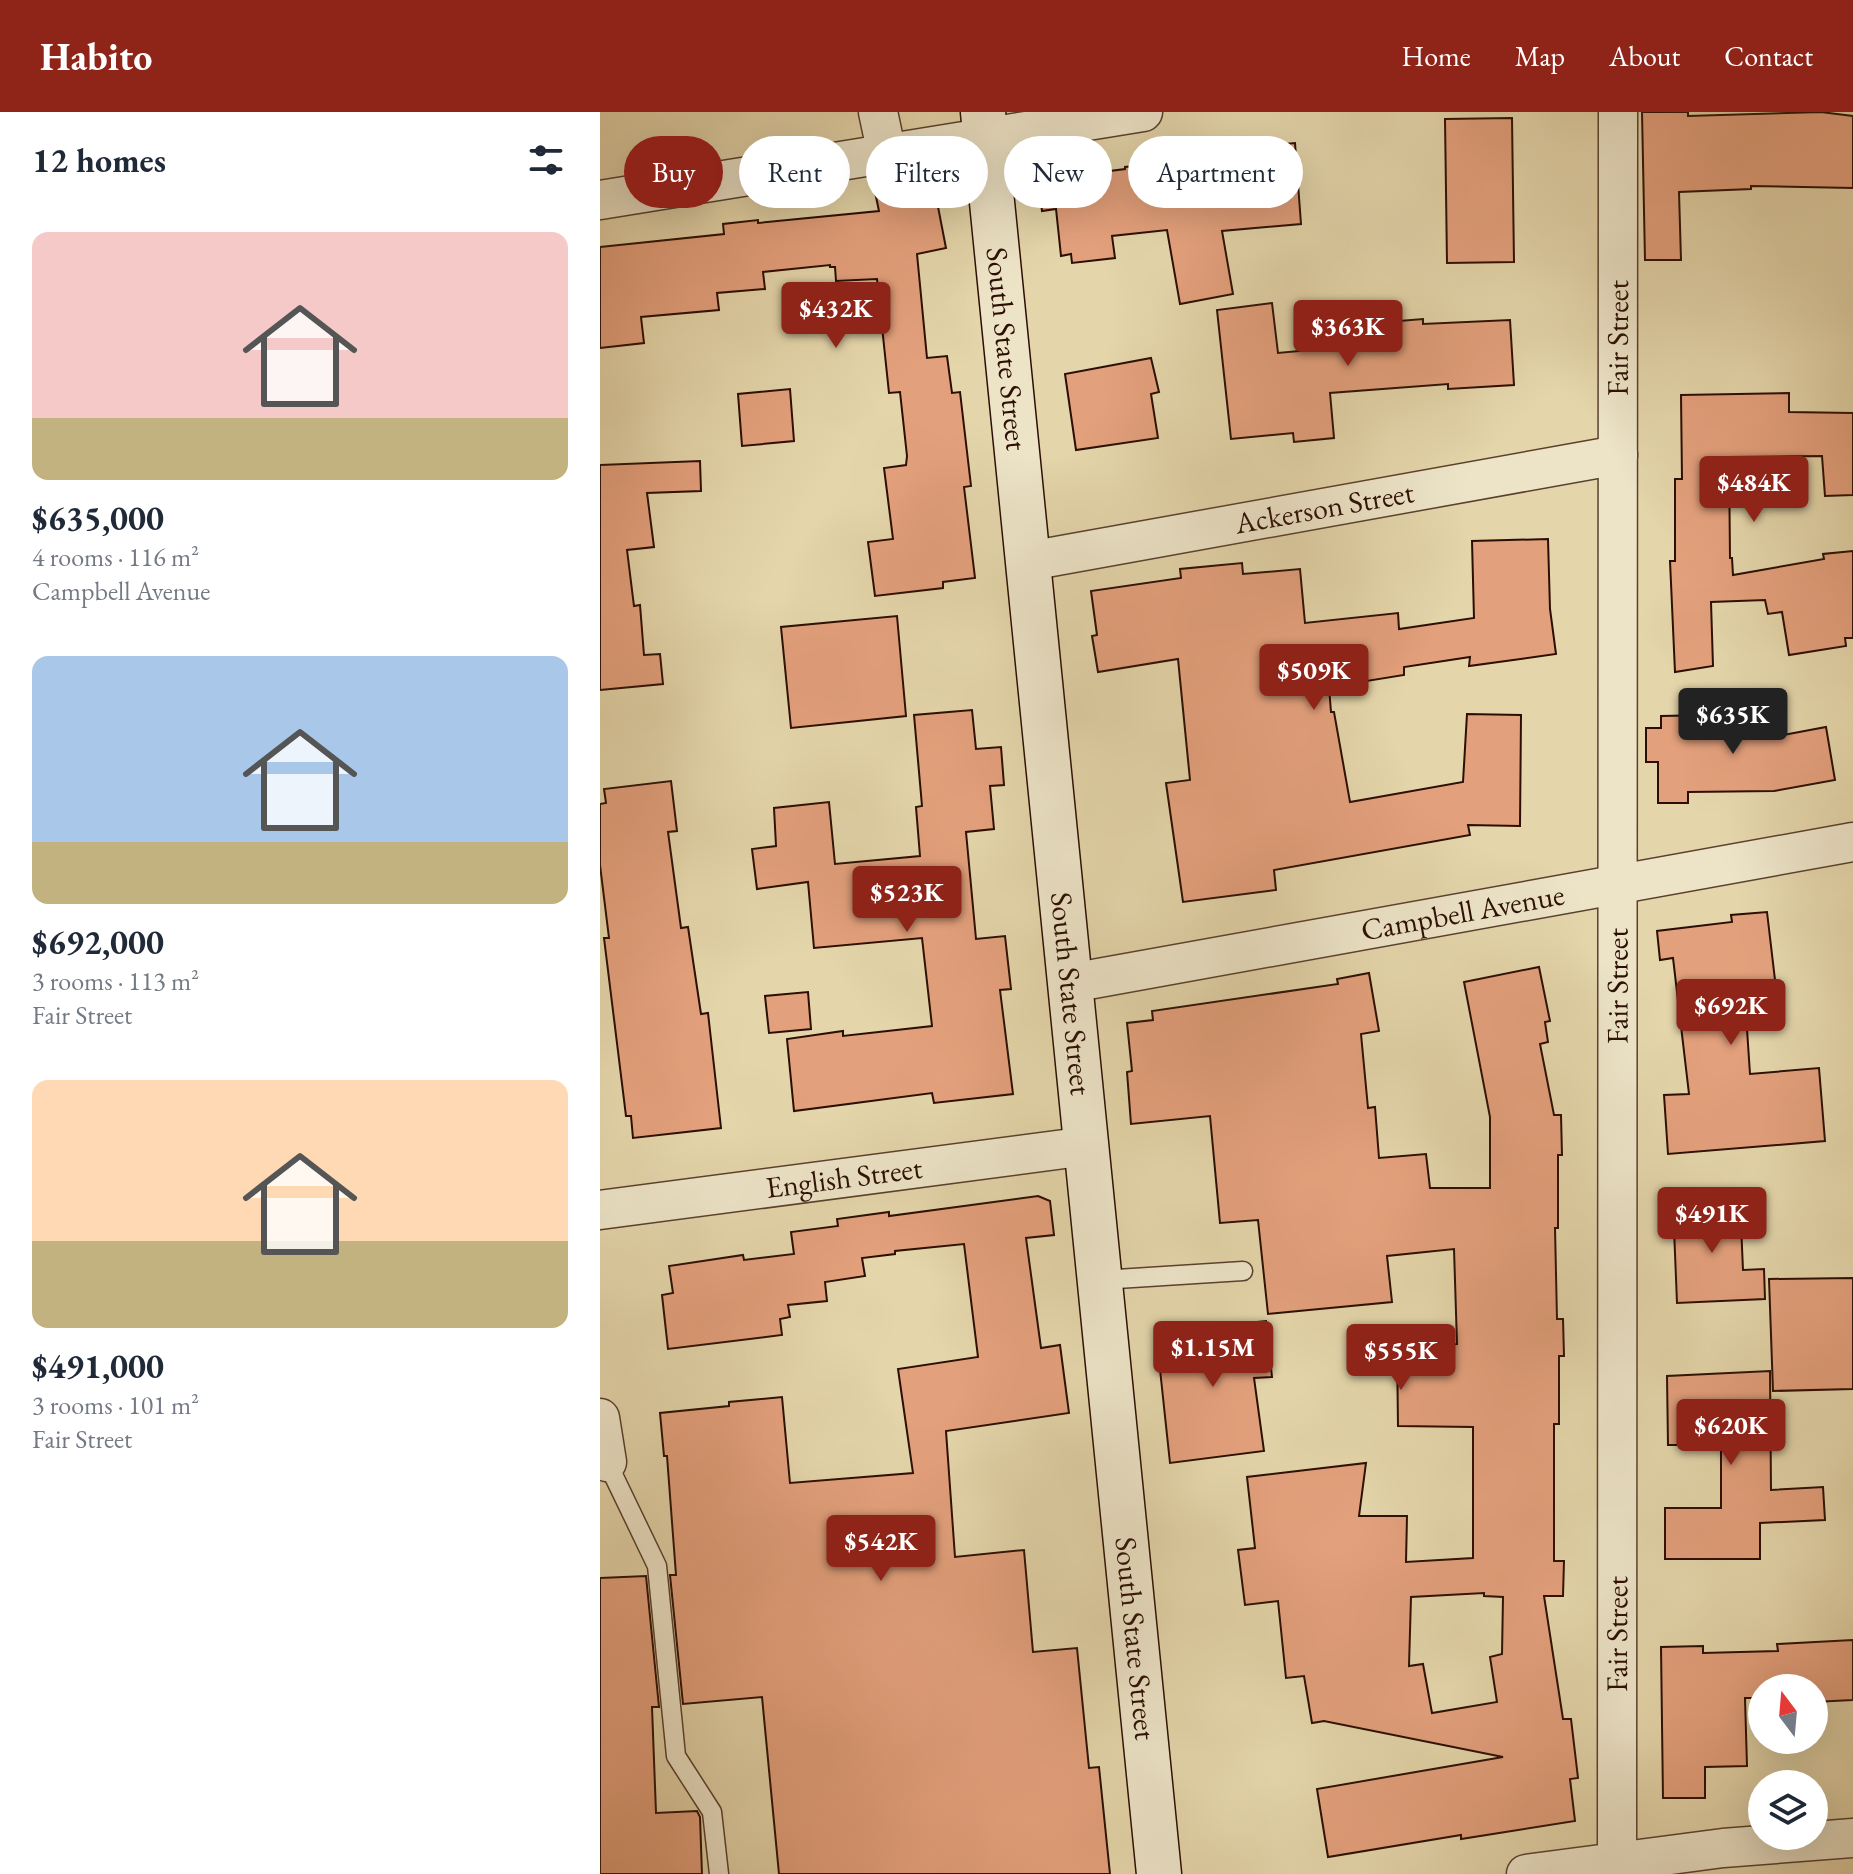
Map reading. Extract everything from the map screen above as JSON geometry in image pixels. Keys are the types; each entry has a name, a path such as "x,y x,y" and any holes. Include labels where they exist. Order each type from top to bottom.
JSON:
{"street":[{"path":"878,112 883,136"},
{"path":"948,136 985,125 1143,112"},
{"name":"Fair Street","path":"1617,1860 1618,112"},
{"name":"South State Street","path":"985,125 1159,1874"},
{"path":"600,200 866,157"},
{"name":"Ackerson Street","path":"1029,561 1618,455"},
{"name":"Campbell Avenue","path":"1071,983 1853,842"},
{"name":"English Street","path":"600,1210 1087,1146"},
{"path":"600,1418 607,1462"},
{"path":"1526,1874 1617,1860 1725,1861 1853,1838"}],"lane":[{"path":"1101,1280 1243,1271"},
{"path":"607,1462 657,1566 676,1756 712,1812 719,1874"}],"building":[{"path":"1642,112 1688,112 1688,116 1821,112 1853,116 1853,188 1751,186 1751,189 1679,192 1681,260 1645,260"},
{"path":"1512,118 1514,262 1447,263 1445,119"},
{"path":"1128,167 1128,208 1300,208 1301,224 1222,231 1233,294 1180,304 1167,230 1112,236 1115,258 1072,263 1071,254 1061,256 1056,209 1042,211 1042,208 1112,208 1112,171"},
{"path":"878,208 938,208 946,248 917,254 927,358 947,356 952,393 960,392 971,486 964,487 975,578 943,582 943,588 875,596 868,542 893,539 884,468 906,465 907,456 900,392 889,393 877,279 836,281 835,267 830,265 763,272 765,289 717,293 719,310 641,317 644,343 600,348 600,247 724,234 723,224 879,211"},
{"path":"1272,303 1278,353 1352,346 1350,325 1423,319 1423,324 1510,320 1514,385 1448,389 1448,384 1330,393 1334,438 1294,442 1293,433 1231,439 1217,310"},
{"path":"1151,358 1159,392 1151,394 1158,438 1076,450 1065,374"},
{"path":"790,389 794,441 742,446 738,394"},
{"path":"1789,393 1789,412 1853,413 1853,495 1825,496 1822,456 1729,457 1730,558 1733,575 1824,559 1823,554 1853,551 1853,638 1845,638 1846,646 1789,655 1782,612 1768,614 1765,600 1711,602 1713,666 1675,672 1670,561 1675,561 1675,479 1682,479 1681,395"},
{"path":"700,461 701,491 647,493 654,547 627,550 634,606 640,605 644,655 660,654 663,684 600,690 600,465"},
{"path":"1548,539 1550,609 1556,654 1469,666 1470,657 1404,667 1404,675 1329,687 1331,712 1334,712 1350,802 1463,782 1467,714 1521,715 1520,826 1468,825 1470,835 1274,870 1276,890 1183,902 1166,783 1190,780 1178,659 1098,672 1092,636 1097,635 1091,591 1181,578 1180,569 1242,563 1243,574 1300,569 1305,623 1398,613 1399,629 1474,618 1472,541"},
{"path":"897,616 906,716 791,728 781,627"},
{"path":"972,710 976,749 1001,747 1004,785 990,786 994,829 966,832 976,939 1005,936 1011,989 1000,990 1013,1094 934,1103 932,1093 794,1111 787,1039 843,1031 843,1036 932,1026 922,938 814,948 808,882 757,889 752,849 776,846 774,808 829,802 835,864 920,856 916,807 922,806 914,715"},
{"path":"1762,714 1762,729 1768,729 1768,738 1826,727 1835,780 1774,791 1688,792 1688,803 1658,803 1658,762 1646,762 1646,728 1661,728 1661,716"},
{"path":"671,781 677,831 668,832 681,928 688,927 701,1014 708,1013 721,1128 633,1138 631,1116 626,1116 604,938 609,938 600,865 600,804 606,803 604,789"},
{"path":"1767,912 1775,980 1744,984 1750,1074 1819,1068 1825,1141 1668,1154 1664,1095 1689,1094 1673,958 1660,960 1657,931 1732,922 1731,915"},
{"path":"1539,967 1550,1021 1545,1022 1548,1042 1540,1044 1554,1115 1561,1115 1562,1155 1558,1155 1558,1228 1555,1228 1557,1319 1563,1319 1564,1356 1559,1356 1559,1424 1554,1424 1554,1561 1564,1561 1563,1596 1544,1596 1563,1719 1571,1719 1578,1778 1570,1779 1575,1821 1461,1839 1461,1835 1328,1857 1317,1789 1503,1757 1324,1721 1312,1723 1304,1676 1286,1678 1278,1601 1245,1605 1238,1550 1255,1548 1247,1477 1366,1463 1359,1516 1407,1516 1406,1562 1473,1558 1473,1427 1398,1426 1397,1345 1457,1344 1454,1249 1387,1256 1392,1302 1268,1314 1258,1220 1220,1223 1210,1116 1131,1124 1127,1072 1132,1071 1127,1023 1153,1020 1152,1011 1338,984 1337,979 1369,973 1379,1031 1361,1034 1368,1108 1375,1107 1379,1158 1426,1154 1430,1188 1490,1188 1490,1117 1464,982","holes":["1484,1593 1484,1596 1503,1597 1502,1654 1490,1657 1497,1702 1432,1713 1423,1664 1409,1666 1411,1597"]},
{"path":"808,992 811,1029 769,1033 765,996"},
{"path":"1038,1196 1050,1201 1054,1235 1026,1238 1041,1348 1060,1345 1069,1413 946,1431 955,1557 1024,1550 1033,1652 1077,1648 1089,1768 1099,1767 1110,1874 779,1874 762,1697 683,1704 670,1575 676,1575 667,1456 664,1456 660,1413 782,1397 790,1483 913,1473 898,1369 978,1357 964,1244 895,1251 895,1254 862,1258 865,1276 825,1282 827,1301 788,1305 790,1317 780,1319 782,1335 668,1349 662,1295 673,1293 669,1266 743,1255 744,1260 794,1254 791,1232 838,1226 837,1219 889,1212 889,1216"},
{"path":"1740,1201 1743,1270 1764,1269 1765,1299 1677,1303 1673,1204"},
{"path":"1853,1278 1853,1389 1773,1391 1769,1279"},
{"path":"1266,1321 1272,1377 1254,1378 1264,1451 1170,1463 1156,1332"},
{"path":"1770,1371 1771,1490 1823,1487 1825,1520 1760,1523 1760,1559 1665,1559 1665,1508 1721,1508 1721,1445 1668,1445 1667,1376"},
{"path":"646,1576 659,1707 652,1707 656,1813 697,1811 700,1817 702,1874 600,1874 600,1578"},
{"path":"1853,1640 1853,1700 1828,1701 1828,1674 1748,1674 1748,1698 1745,1698 1747,1766 1705,1767 1705,1798 1663,1798 1661,1647 1703,1646 1703,1653 1778,1651 1777,1644"}]}
